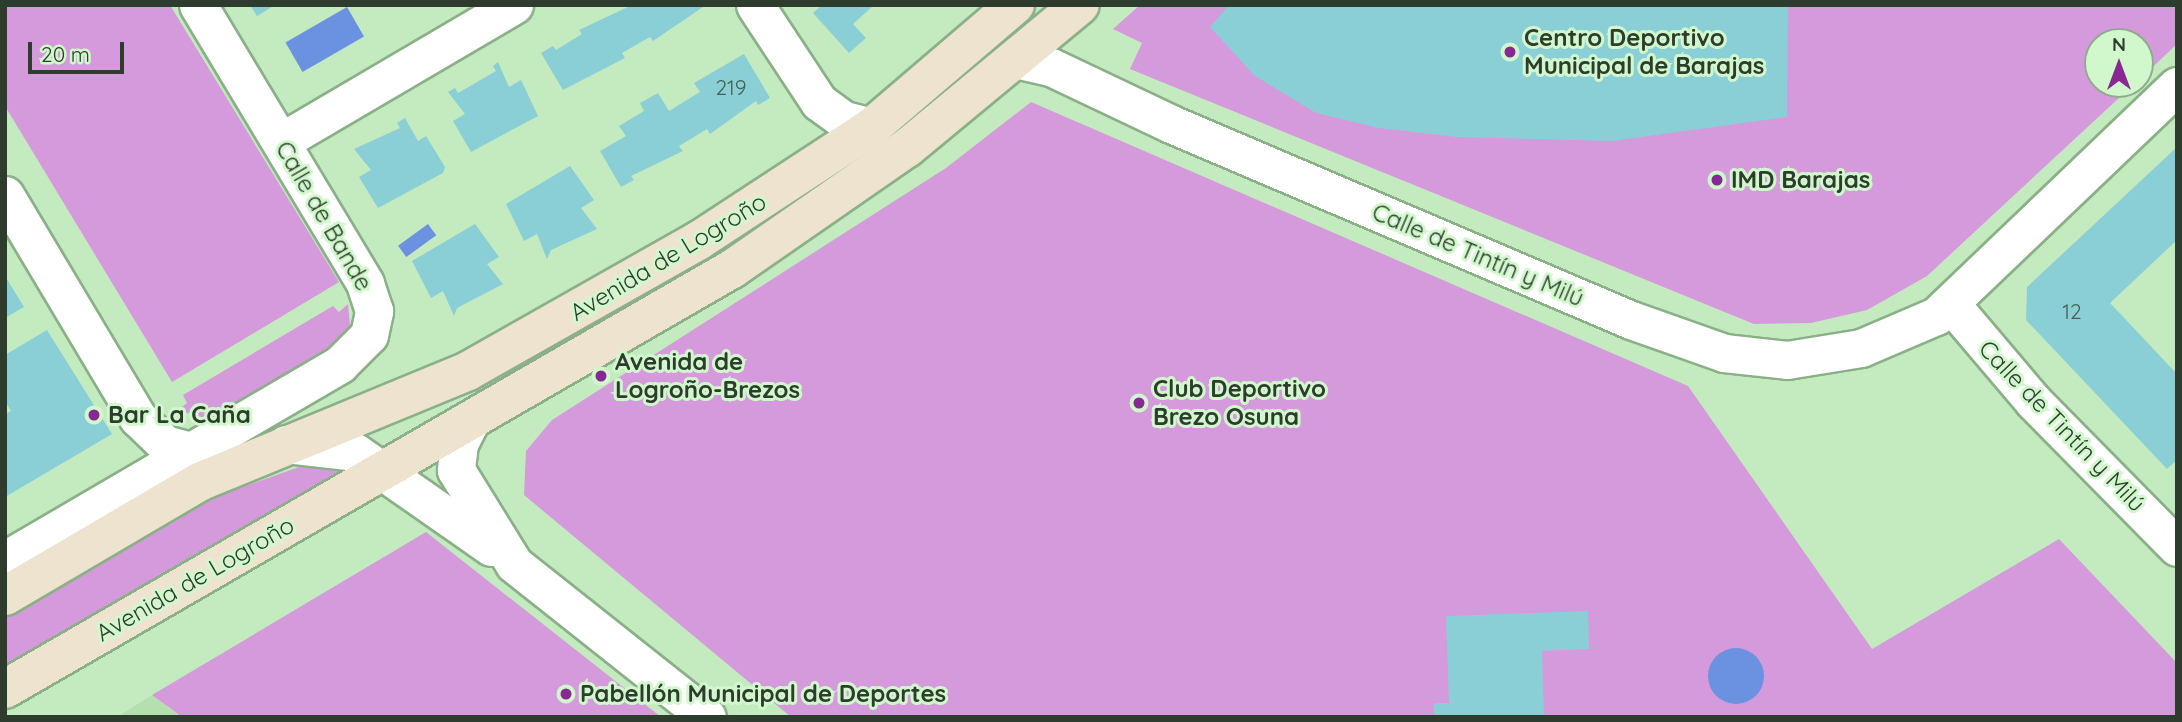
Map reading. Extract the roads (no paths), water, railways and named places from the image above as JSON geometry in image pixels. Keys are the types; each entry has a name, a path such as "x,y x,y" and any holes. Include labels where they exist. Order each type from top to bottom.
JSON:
{"main road":[{"name":"Avenida de Logroño","path":"5,596 199,482 283,444 443,382 540,333 763,202 872,127 1015,5"},
{"name":"Avenida de Logroño","path":"5,689 732,269 825,207 1080,5"}],"street":[{"name":"Calle de Bande","path":"198,5 365,283 373,322 356,352 199,447"},
{"path":"282,141 514,5"},
{"path":"755,5 819,102 844,120 872,127"},
{"name":"Calle de Tintín y Milú","path":"1015,59 1039,61 1442,240 1724,353 1787,360 1826,356 1883,340 1936,316 2177,86"},
{"path":"5,195 138,418 165,444 199,447"},
{"name":"Calle de Tintín y Milú","path":"1950,303 2032,401 2177,547"},
{"path":"471,420 458,444 456,470 514,564"},
{"name":"Avenida de Logroño","path":"199,447 283,444 339,447 386,470 514,564 707,717"},
{"path":"5,560 199,447"}],"water":[{"path":"347,7 364,36 303,72 286,42"},
{"path":"428,224 436,235 406,257 398,246"},
{"path":"1730,648 1742,648 1756,656 1764,670 1762,687 1756,696 1742,704 1730,704 1713,692 1708,682 1708,670 1720,653"}],"place":[{"name":"Centro Deportivo Municipal de Barajas","path":"1510,52"},
{"name":"IMD Barajas","path":"1717,180"},
{"name":"Avenida de Logroño-Brezos","path":"601,376"},
{"name":"Club Deportivo Brezo Osuna","path":"1139,403"},
{"name":"Bar La Caña","path":"94,415"},
{"name":"Pabellón Municipal de Deportes","path":"566,694"}]}
